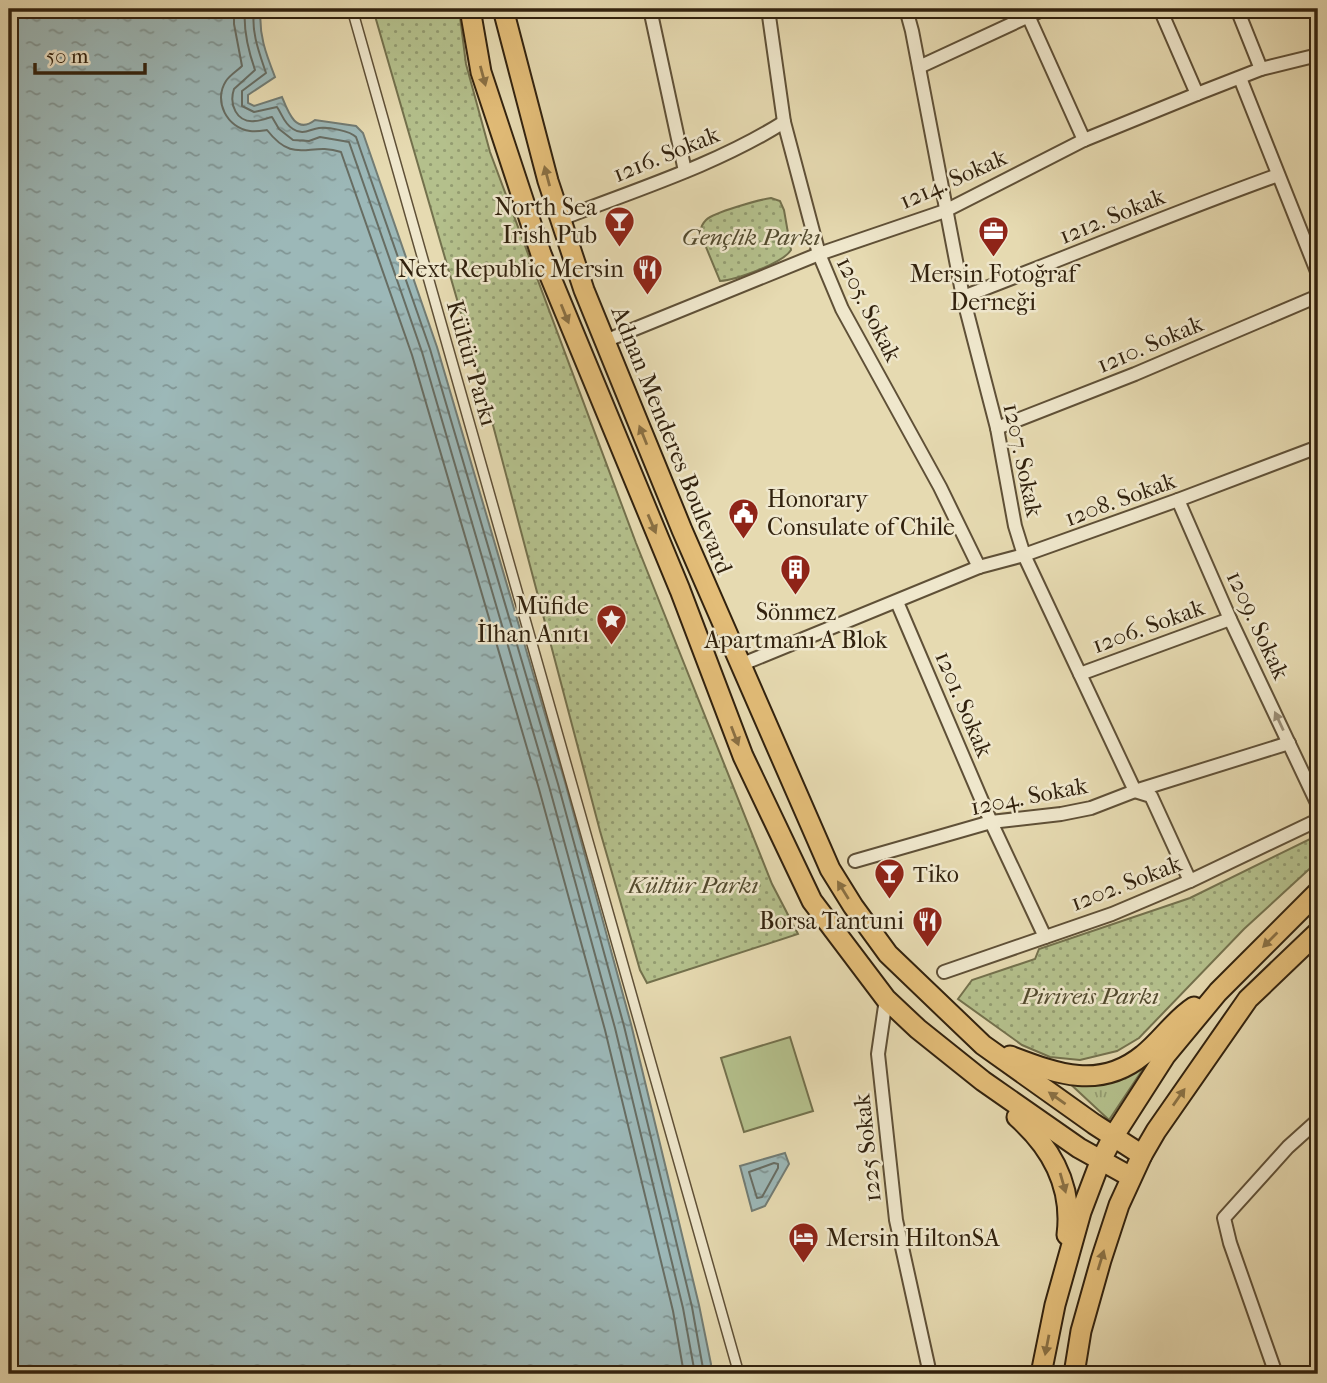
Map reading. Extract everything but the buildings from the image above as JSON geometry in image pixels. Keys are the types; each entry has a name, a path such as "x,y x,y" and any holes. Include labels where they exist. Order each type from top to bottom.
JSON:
{"main road":[{"name":"Adnan Menderes Boulevard","path":"470,9 481,72 541,254 680,590 743,756 811,901 886,999 918,1029 983,1081 1100,1161 1131,1177"},
{"name":"Adnan Menderes Boulevard","path":"503,9 548,181 584,290 740,665 830,869 888,954 983,1045 1142,1155"},
{"path":"1041,1374 1055,1305 1081,1212 1100,1161 1113,1137 1165,1056 1218,992 1318,892"},
{"path":"1074,1374 1082,1331 1101,1260 1131,1177 1142,1155 1248,999 1318,932"},
{"path":"983,1045 1065,1075 1094,1076 1120,1069 1143,1055 1186,1012 1218,992"},
{"path":"983,1081 998,1100 1044,1143 1063,1183 1067,1198 1068,1227 1056,1283 1055,1305"}],"street":[{"name":"Kültür Parkı","path":"352,9 739,1374"},
{"path":"650,9 685,171"},
{"name":"1205. Sokak","path":"768,9 784,122 819,254 842,309 928,465 979,567"},
{"name":"1207. Sokak","path":"906,9 945,211 963,297 996,428 1014,526 1024,555 1135,791 1151,796 1190,881"},
{"path":"919,67 1026,12 1044,9"},
{"path":"1160,9 1197,94"},
{"path":"1237,9 1261,69"},
{"path":"1026,12 1084,140"},
{"name":"1214. Sokak","path":"605,341 819,254 945,211 1084,140 1197,94 1261,69 1318,55"},
{"path":"1240,78 1318,274"},
{"name":"1216. Sokak","path":"561,219 685,171 760,137 784,122"},
{"name":"1212. Sokak","path":"963,297 1093,248 1182,209 1278,175"},
{"name":"1210. Sokak","path":"996,428 1135,374 1318,296"},
{"name":"1208. Sokak","path":"740,665 979,567 1024,555 1317,451"},
{"name":"1209. Sokak","path":"1178,500 1230,619 1318,805"},
{"name":"1201. Sokak","path":"897,601 991,822 1045,936"},
{"name":"1206. Sokak","path":"1080,674 1230,619"},
{"name":"1204. Sokak","path":"855,861 991,822 1091,808 1135,791 1289,743"},
{"name":"1202. Sokak","path":"944,972 1112,914 1190,881 1318,820"},
{"name":"1225 Sokak","path":"886,999 878,1054 896,1220 930,1374"},
{"path":"1276,1374 1230,1243 1224,1218 1288,1147 1318,1120"}],"green space":[{"name":"Kültür Parkı","path":"373,9 459,9 466,64 490,152 636,543 772,884 798,934 647,983 640,970 600,831 489,410"},
{"name":"Gençlik Parkı","path":"771,198 780,201 784,210 791,250 779,260 758,270 720,281 701,235 703,223 727,210"},
{"name":"Pirireis Parkı","path":"1314,837 1318,838 1318,861 1244,929 1139,1038 1117,1051 1080,1060 1050,1057 1022,1045 958,999 972,980 1035,959 1039,949 1190,898"},
{"path":"790,1037 813,1111 744,1132 721,1058"},
{"path":"1147,1063 1109,1120 1065,1079"}],"water":[{"path":"9,9 261,9 262,35 275,77 248,95 248,103 254,106 282,97 290,115 298,123 303,125 315,120 356,126 363,133 437,347 565,782 631,1024 699,1305 711,1364 710,1374 9,1374"},
{"path":"785,1153 789,1164 765,1206 752,1211 740,1166"}],"place":[{"name":"North Sea Irish Pub","path":"620,248"},
{"name":"Mersin Fotoğraf Derneği","path":"993,259"},
{"name":"Next Republic Mersin","path":"647,296"},
{"name":"Honorary Consulate of Chile","path":"744,540"},
{"name":"Sönmez Apartmanı A Blok","path":"796,597"},
{"name":"Müfide İlhan Anıtı","path":"612,647"},
{"name":"Тiko","path":"890,901"},
{"name":"Borsa Tantuni","path":"927,948"},
{"name":"Mersin HiltonSA","path":"803,1265"}]}
